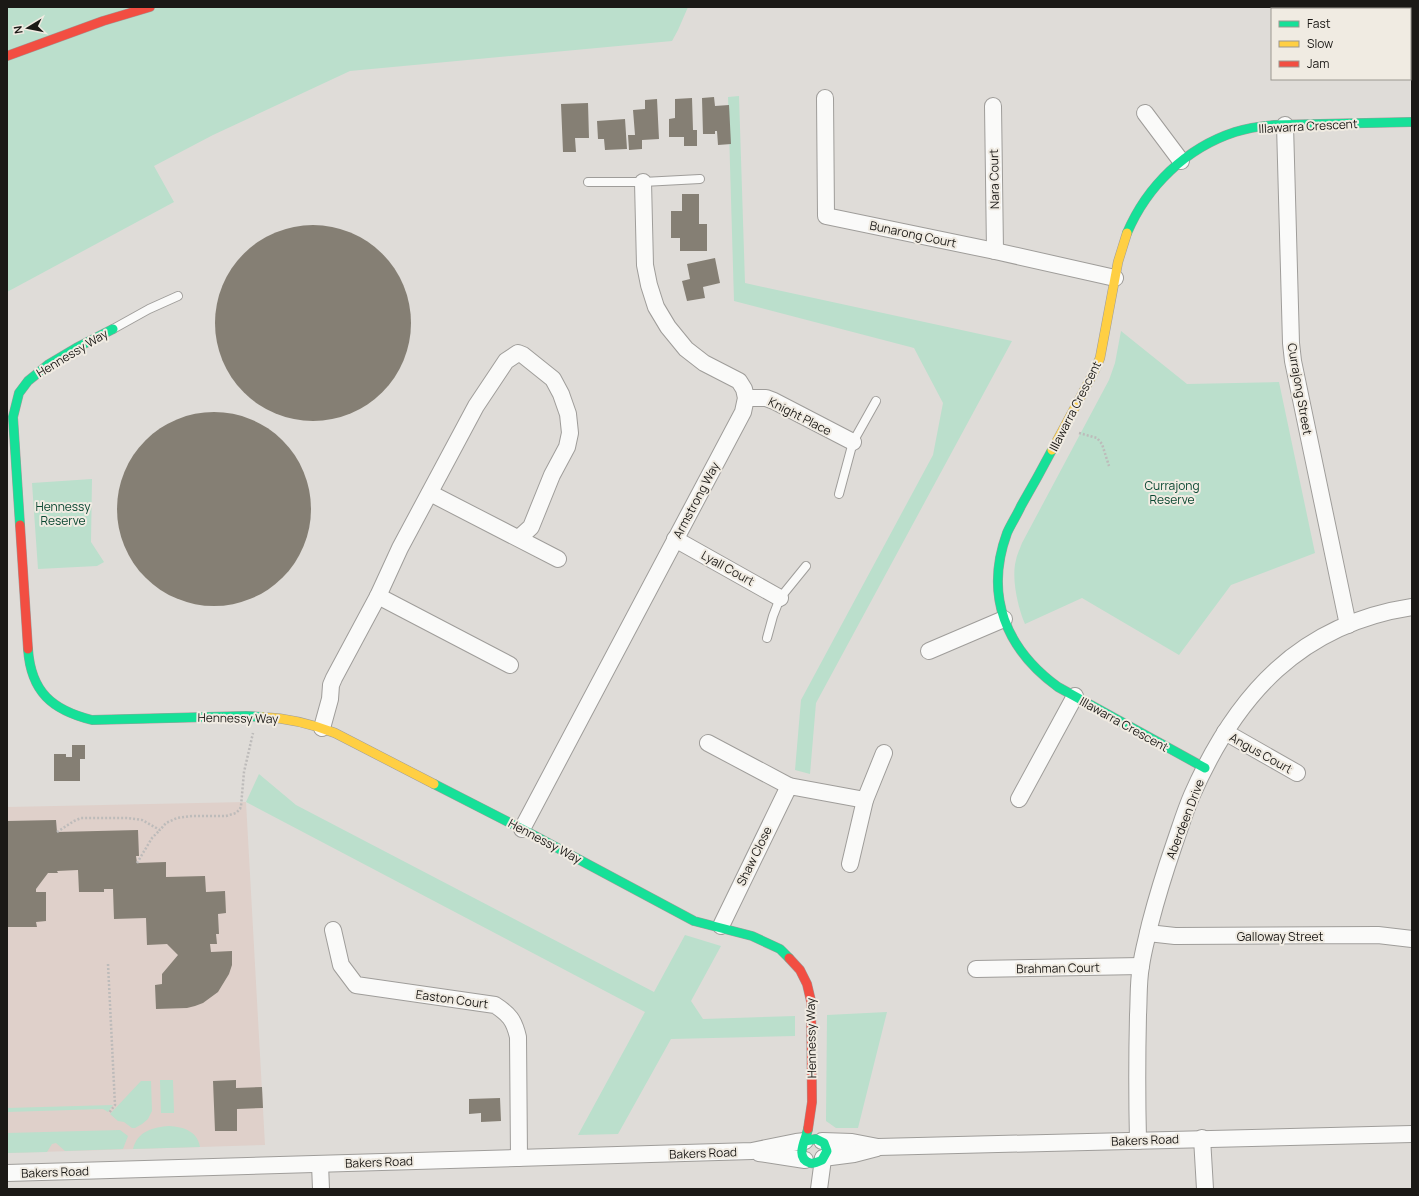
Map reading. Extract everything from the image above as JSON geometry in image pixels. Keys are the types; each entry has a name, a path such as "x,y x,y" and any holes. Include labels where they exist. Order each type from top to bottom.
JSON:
{"main road":[{"path":"7,56 103,21 150,7"},
{"name":"Illawarra Crescent","path":"1205,768 1052,683 1022,654 1004,619 999,584 999,571 1003,544 1095,370 1100,358 1115,278 1126,236 1145,200 1157,184 1181,161 1201,148 1235,132 1252,128 1285,125 1412,122"},
{"name":"Hennessy Way","path":"113,329 42,368 30,378 21,390 16,402 13,417 29,658 32,674 46,698 56,708 80,718 92,720 246,716 281,718 335,733 522,829 694,921 721,926 764,939 790,956 800,968 810,991 812,1001 812,1110 805,1141"},
{"path":"811,1138 821,1141 824,1144 826,1151 823,1159 813,1163 806,1160 801,1153 802,1145 805,1141 811,1138"}],"street":[{"name":"Bunarong Court","path":"825,98 826,216 995,251 1115,278"},
{"name":"Nara Court","path":"993,106 995,251"},
{"path":"1146,113 1181,161"},
{"name":"Currajong Street","path":"1285,125 1291,343 1293,361 1348,625"},
{"path":"643,182 645,265 649,285 656,306 668,327 686,349 704,363 739,381 744,389 746,398"},
{"path":"317,727 323,693 331,685 378,596 400,548 476,406 490,382 506,361 518,353 523,355 553,379 561,394 568,414 570,433 567,447 552,475 531,527 519,538"},
{"name":"Knight Place","path":"746,398 766,398 774,401 853,442"},
{"name":"Armstrong Way","path":"522,829 743,412 746,398"},
{"path":"430,493 558,559"},
{"name":"Lyall Court","path":"675,538 780,598"},
{"path":"378,596 510,665"},
{"name":"Aberdeen Drive","path":"1138,1141 1137,1043 1141,966 1162,878 1191,796 1205,768 1236,715 1251,695 1276,669 1310,643 1348,625 1393,610 1412,606"},
{"path":"929,651 1004,619"},
{"path":"1019,799 1074,696"},
{"name":"Angus Court","path":"1225,732 1297,773"},
{"path":"708,743 789,786 865,800"},
{"path":"850,864 865,800 884,753"},
{"name":"Shaw Close","path":"721,926 789,786"},
{"name":"Easton Court","path":"333,930 341,965 356,985 495,1005 506,1011 516,1027 518,1036 519,1158"},
{"name":"Galloway Street","path":"1148,933 1175,936 1378,935 1412,939"},
{"name":"Brahman Court","path":"976,969 1141,966"},
{"name":"Hennessy Way","path":"812,1110 821,1141"},
{"name":"Bakers Road","path":"821,1141 852,1142 878,1147 1412,1134"},
{"path":"1202,1138 1205,1189"},
{"name":"Bakers Road","path":"7,1173 752,1151 805,1141"},
{"name":"Bakers Road","path":"823,1159 854,1154 878,1147"},
{"name":"Bakers Road","path":"752,1151 806,1160"},
{"path":"819,1189 823,1159"},
{"path":"806,1160 813,1189"},
{"path":"320,1164 321,1189"}],"lane":[{"path":"588,182 643,182 700,179"},
{"name":"Hennessy Way","path":"113,329 148,309 178,296"},
{"path":"839,494 853,442 876,401"},
{"path":"767,638 780,598 806,566"}],"path":[{"path":"1078,432 1096,438 1102,444 1110,466"},
{"path":"136,863 152,838 166,823 177,818 192,816 226,816 236,813 240,809 244,772 254,731"},
{"path":"57,832 80,818 127,818 142,820 160,830"},
{"path":"108,964 115,1105 109,1113"}],"shaded area":[{"path":"246,802 265,1145 7,1153 7,807"}],"green space":[{"path":"7,7 688,7 672,41 350,71 213,135 154,166 174,202 7,292"},
{"path":"739,96 745,283 1012,341 816,703 810,774 795,770 801,700 933,455 943,403 914,348 734,301 728,97"},
{"name":"Currajong Reserve","path":"1121,331 1187,384 1279,382 1315,553 1231,585 1179,655 1082,598 1025,624 1016,593 1014,575 1017,556 1022,543 1109,380 1115,363"},
{"name":"Hennessy Reserve","path":"92,479 91,542 104,562 97,566 38,569 32,483"},
{"path":"259,774 296,805 654,992 685,935 721,946 691,1001 703,1019 795,1016 795,1036 671,1039 618,1134 578,1135 645,1012 246,802"},
{"path":"887,1012 858,1128 836,1128 826,1121 827,1015"},
{"path":"160,1080 173,1080 174,1113 161,1113"},
{"path":"141,1081 151,1081 152,1111 148,1119 135,1128 132,1128 124,1122 118,1121 110,1114"},
{"path":"113,1105 108,1112 103,1109 7,1112 7,1108"},
{"path":"158,1127 180,1127 189,1131 196,1137 200,1147 133,1149 138,1138 142,1134"},
{"path":"120,1130 128,1136 123,1149 65,1151 56,1143 52,1144 47,1152 7,1153 7,1133"}],"building":[{"path":"714,97 715,106 729,105 731,144 718,145 717,131 715,131 715,134 703,134 702,98"},
{"path":"692,98 693,130 697,130 697,146 684,146 684,137 669,137 669,119 675,118 675,99"},
{"path":"657,99 659,139 642,140 642,149 629,150 628,135 635,135 633,110 645,109 645,100"},
{"path":"588,103 589,138 575,138 576,152 563,152 561,104"},
{"path":"625,119 627,149 605,150 604,139 598,139 597,121"},
{"path":"682,194 699,194 699,224 707,224 707,251 680,251 680,238 671,238 671,211 682,211"},
{"path":"313,225 332,227 350,233 367,242 382,254 394,269 403,286 409,304 411,323 409,342 403,360 394,377 382,392 367,404 350,413 332,419 313,421 294,419 276,413 259,404 244,392 232,377 223,360 217,342 215,323 217,304 223,286 232,269 244,254 259,242 276,233 294,227"},
{"path":"715,258 720,283 703,287 705,298 687,301 682,281 690,279 687,264"},
{"path":"204,412 224,412 242,416 260,423 283,440 295,455 304,472 311,499 311,519 304,546 295,563 283,578 268,590 251,599 224,606 204,606 186,602 168,595 152,584 139,571 128,555 121,537 117,519 117,499 121,481 128,463 139,447 152,434 168,423 186,416"},
{"path":"72,745 85,745 85,759 80,759 80,781 54,781 54,754 66,754 66,757 72,757"},
{"path":"56,820 57,832 138,830 139,856 136,856 137,863 166,862 166,877 205,876 206,892 225,891 226,913 218,914 219,934 216,934 217,944 210,944 211,952 232,951 232,965 229,974 218,992 203,1003 195,1006 187,1008 156,1009 155,985 162,984 162,974 178,955 167,944 147,945 146,918 114,919 113,889 104,889 104,892 79,892 78,870 48,873 36,889 36,892 46,892 46,921 36,922 37,927 7,927 7,821"},
{"path":"236,1080 236,1088 262,1087 263,1108 237,1109 237,1131 215,1131 213,1081"},
{"path":"500,1098 501,1121 481,1122 481,1113 469,1114 469,1099"}],"traffic: fast":[{"path":"1127,233 1145,200 1170,171 1200,148 1217,139 1244,129 1274,125 1412,122"},
{"path":"20,525 13,417 19,393 28,381 49,364 113,329"},
{"path":"1052,450 1007,533 1000,556 998,578 999,599 1004,619 1013,638 1025,656 1040,672 1058,687 1205,768"},
{"path":"28,649 30,664 39,688 46,697 55,704 78,716 92,720 246,716 262,717"},
{"path":"434,784 522,829 694,921 752,936 780,949 789,958"},
{"path":"805,1141 816,1139 824,1143 827,1151 822,1160 816,1163 810,1163 805,1161 803,1157 802,1148 808,1129"}],"traffic: slow":[{"path":"1052,450 1100,358 1118,262 1127,233"},
{"path":"262,717 299,722 335,733 434,784"}],"traffic: jam":[{"path":"7,56 103,21 150,7"},
{"path":"20,525 28,649"},
{"path":"789,958 800,970 807,984 811,1001 812,1102 808,1129"}]}
